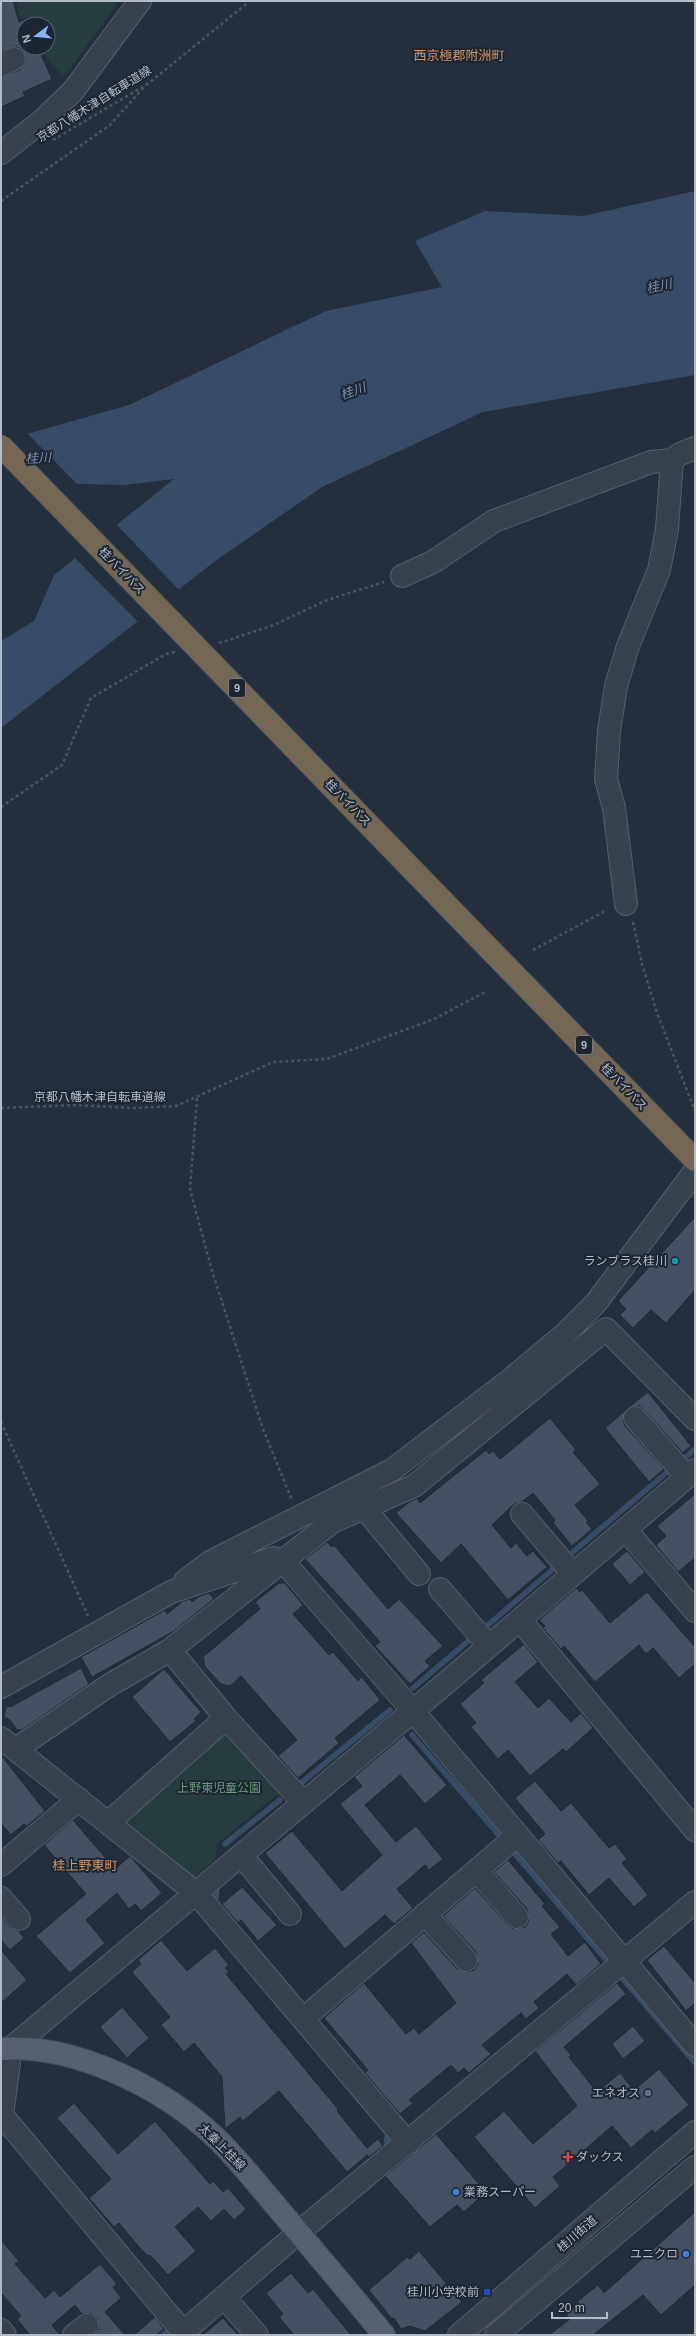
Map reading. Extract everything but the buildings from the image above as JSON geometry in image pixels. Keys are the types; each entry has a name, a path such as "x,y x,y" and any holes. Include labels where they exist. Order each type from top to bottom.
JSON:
{"highway":[{"name":"桂バイパス","path":"1,446 695,1160"}],"main road":[{"name":"太秦上桂線","path":"6,2049 56,2054 88,2062 144,2086 178,2107 228,2150 299,2232 384,2335"}],"street":[{"path":"1,154 44,120 73,91 140,1"},
{"path":"402,576 433,562 494,521 651,462 672,460 680,454 695,448"},
{"path":"626,904 614,808 606,779 609,731 616,686 624,659 659,570 667,530 672,460"},
{"path":"1,1687 97,1635 171,1592 210,1562 292,1522 392,1470 458,1422 566,1333 595,1304 695,1172"},
{"path":"637,1248 656,1242 670,1228 694,1198"},
{"path":"408,2143 196,1893 109,1822 8,1743 170,1650 284,1562 332,1522 365,1509 414,1486 606,1329 695,1419"},
{"path":"635,1418 691,1474 626,1530 565,1565 520,1620 481,1638 413,1711 196,1893 6,2049 2,2115 181,2334 299,2232 408,2143 695,1902"},
{"path":"365,1509 419,1574"},
{"path":"522,1514 565,1565"},
{"path":"626,1530 695,1611"},
{"path":"171,1592 274,1558 284,1562 626,1961 695,2045"},
{"path":"440,1588 481,1638"},
{"path":"520,1620 695,1830"},
{"path":"170,1650 226,1718 303,1802"},
{"path":"109,1822 226,1718"},
{"path":"1,1865 79,1799"},
{"path":"303,2019 518,1835"},
{"path":"241,1855 290,1914"},
{"path":"476,1871 517,1917"},
{"path":"1,1898 19,1919"},
{"path":"425,1914 466,1960"},
{"name":"桂川街道","path":"459,2335 695,2132"},
{"name":"桂川街道","path":"496,2335 695,2167"},
{"path":"224,2297 257,2335"},
{"path":"1,2330 5,2335"}],"path":[{"name":"京都八幡木津自転車道線","path":"46,144 148,83 250,1"},
{"path":"1,201 110,125 148,83"},
{"path":"216,643 237,639 274,625 327,600 402,576"},
{"path":"1,807 62,765 91,698 166,654 180,651"},
{"path":"533,950 620,904 626,904 630,908 642,964 657,1013 695,1111"},
{"name":"京都八幡木津自転車道線","path":"1,1108 73,1105 155,1107 176,1106 197,1098 273,1062 327,1059 434,1019 487,990"},
{"path":"197,1098 190,1189 212,1271 264,1429 293,1502 292,1522"},
{"path":"1,1422 77,1596 97,1635"}],"green space":[{"path":"16,1 119,1 69,70 62,76 46,56 56,56 56,16 19,16"},
{"name":"上野東児童公園","path":"217,1733 231,1735 280,1792 217,1844 215,1860 196,1875 191,1877 119,1820"}],"water":[{"name":"桂川","path":"695,191 695,375 483,412 322,487 214,562 1,728 1,641 34,621 54,575 174,479 125,485 1,482 1,434 20,436 129,405 326,311 442,287 415,241 485,211 584,216"}],"pier":[{"path":"1,432 19,434 26,432 78,485 3,484 1,482"},
{"path":"116,524 180,591 139,623 74,557"}],"waterway":[{"path":"679,1463 695,1449"},
{"path":"566,1558 672,1468"},
{"path":"481,1631 559,1564"},
{"path":"413,1688 474,1636"},
{"path":"296,1787 390,1710"},
{"path":"412,1735 504,1841"},
{"path":"225,1844 280,1800"},
{"path":"510,1848 611,1966"},
{"path":"217,1890 215,1903 217,1905"},
{"path":"617,1972 695,2063"},
{"path":"384,2150 386,2148 388,2128"},
{"path":"163,2335 173,2326"}],"place":[{"name":"ランブラス桂川","path":"675,1261"},
{"name":"エネオス","path":"648,2093"},
{"name":"ダックス","path":"568,2157"},
{"name":"業務スーパー","path":"456,2192"},
{"name":"ユニクロ","path":"686,2254"},
{"name":"桂川小学校前","path":"487,2292"}],"district":[{"name":"西京極郡附洲町","path":"459,55"},
{"name":"桂上野東町","path":"85,1865"}]}
